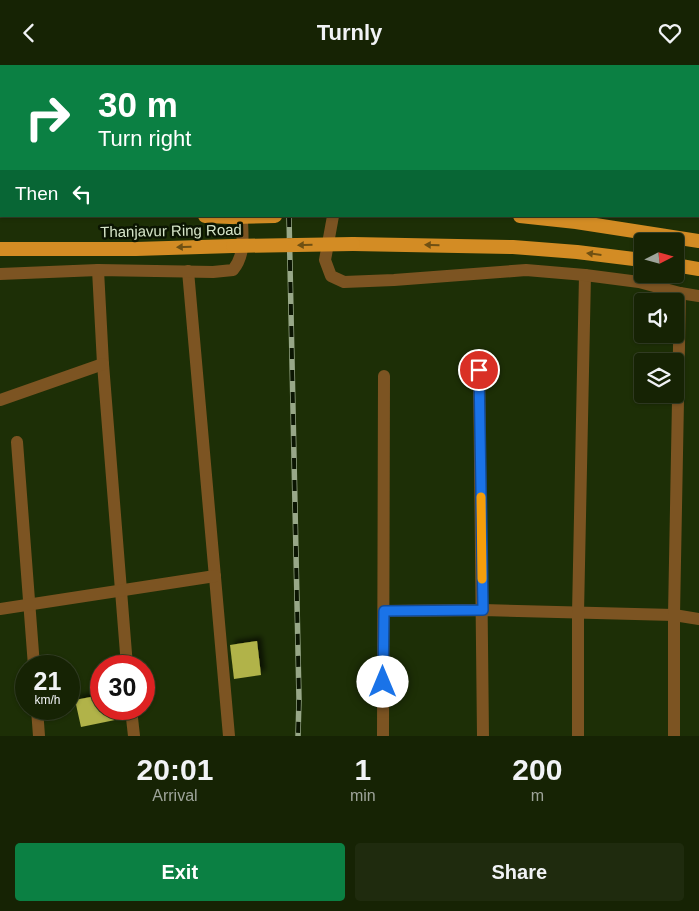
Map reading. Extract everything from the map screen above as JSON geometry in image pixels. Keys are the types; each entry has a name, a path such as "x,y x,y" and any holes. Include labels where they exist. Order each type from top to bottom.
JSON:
{"highway":[{"path":"529,217 576,222 699,241"},
{"name":"Thanjavur Ring Road","path":"1,249 136,249 353,244 513,247 577,251 634,259"},
{"path":"684,266 699,269"}],"street":[{"path":"0,274 98,270 213,272 233,270 242,255 242,217"},
{"path":"334,217 325,260 331,277 344,282 526,270 585,275 640,283 680,293"},
{"path":"98,270 103,364 126,655"},
{"path":"188,271 229,736"},
{"path":"578,736 578,613 585,275"},
{"path":"684,294 699,296"},
{"path":"674,736 674,615 679,343"},
{"path":"0,400 103,364"},
{"path":"479,370 483,736"},
{"path":"383,736 384,376"},
{"path":"17,442 33,655"},
{"path":"0,609 215,576"},
{"path":"384,611 483,610 674,615 699,619"},
{"path":"37,720 38,736"},
{"path":"133,720 134,736"}],"building":[{"path":"257,641 261,675 234,679 230,645"},
{"path":"90,697 90,720 115,720 81,727 80,699"}],"railway":[{"path":"289,217 299,699 298,736"}],"slow traffic":[{"path":"481,497 482,579"}],"route":[{"path":"383,682 384,611 483,610 479,370"}]}
